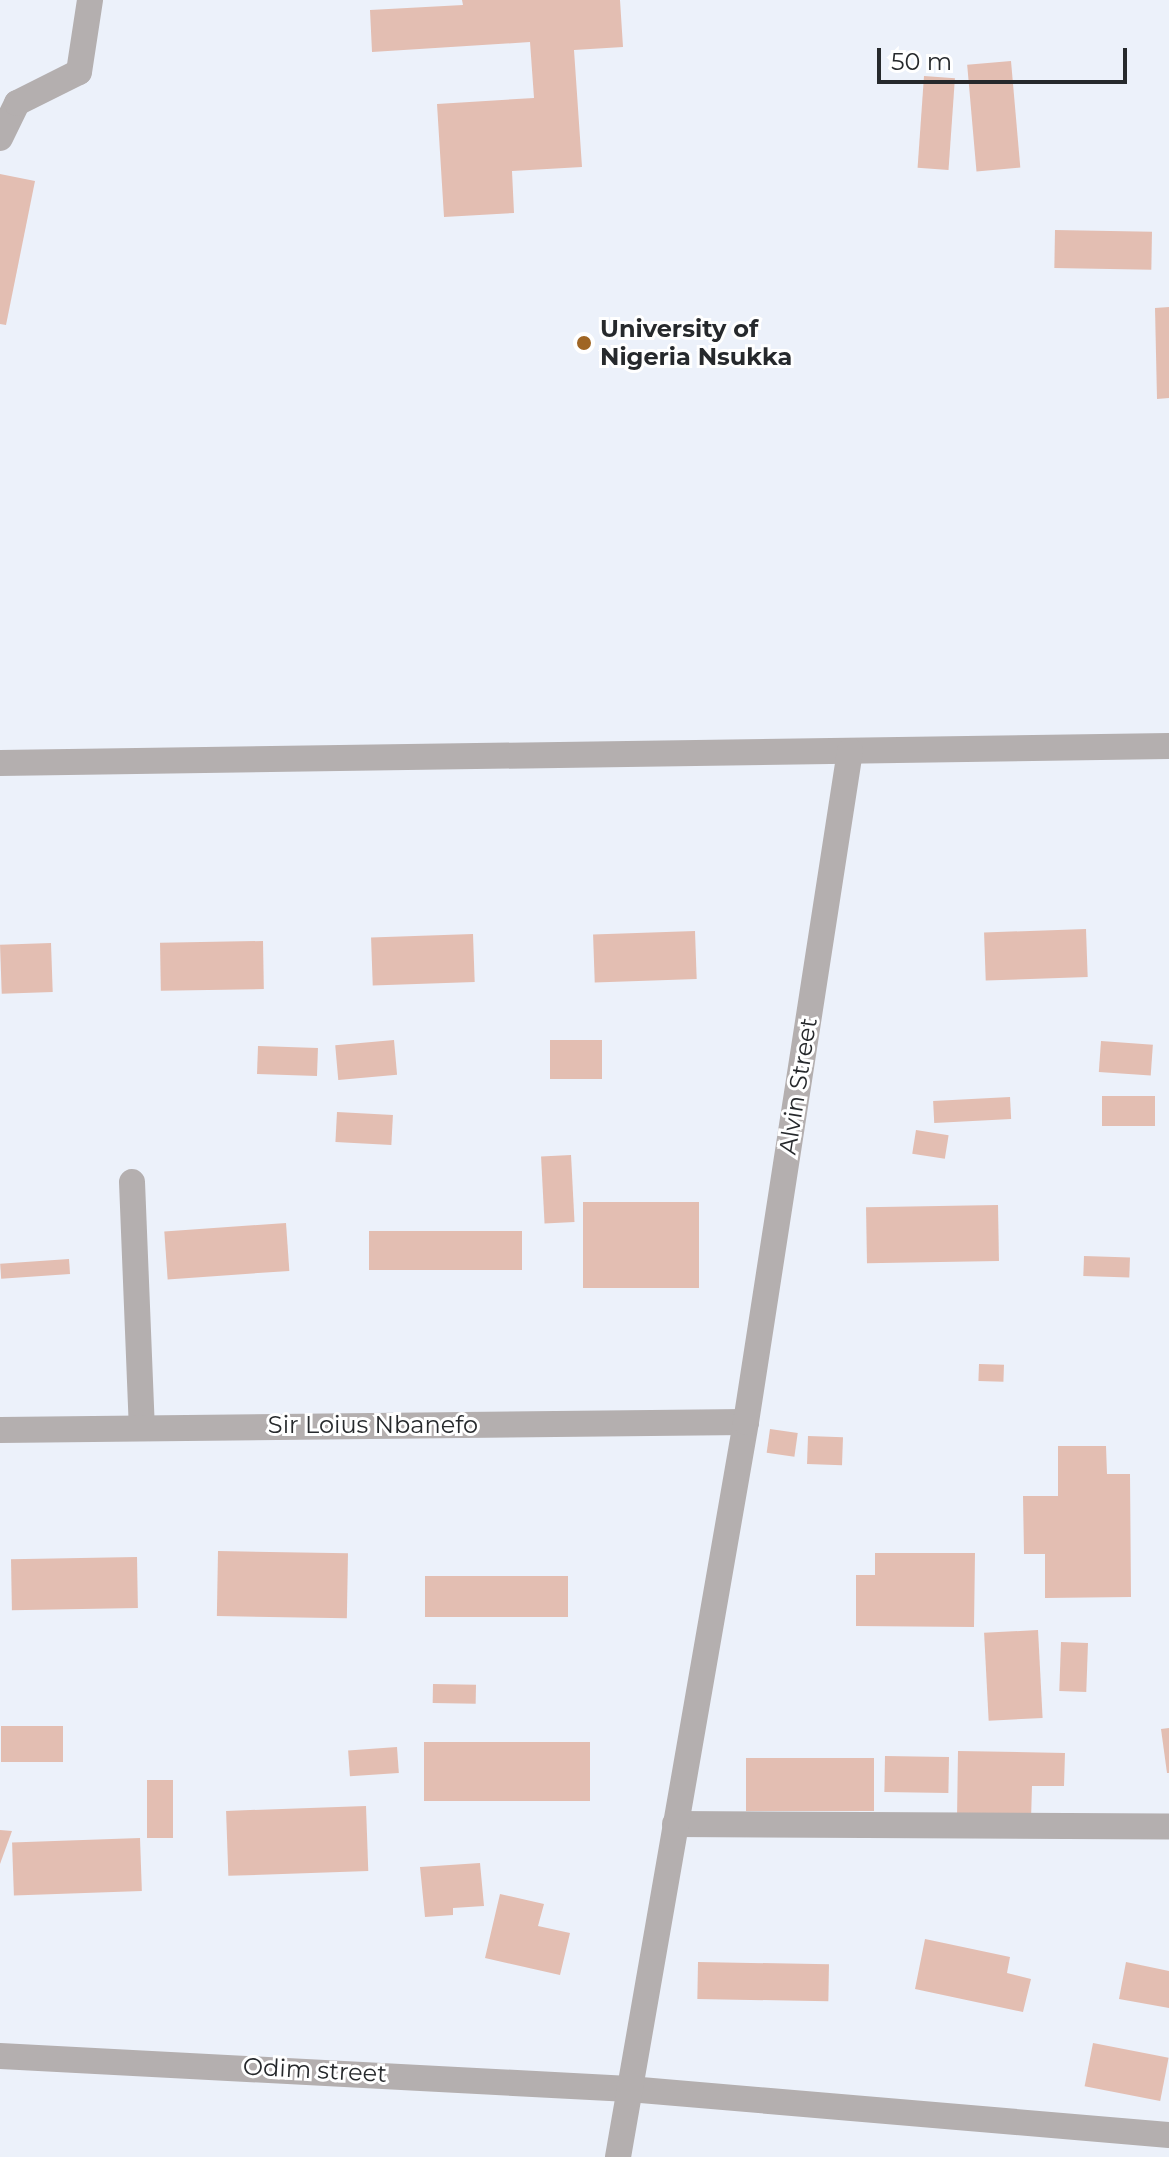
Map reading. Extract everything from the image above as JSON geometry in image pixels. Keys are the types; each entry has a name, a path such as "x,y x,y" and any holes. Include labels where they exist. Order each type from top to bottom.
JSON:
{"street":[{"path":"0,138 17,103 79,72 90,0"},
{"path":"0,763 1169,746"},
{"name":"Alvin Street","path":"618,2157 746,1422 850,751"},
{"path":"132,1182 142,1427"},
{"name":"Sir Loius Nbanefo","path":"0,1430 746,1422"},
{"path":"675,1824 1169,1827"},
{"name":"Odim street","path":"0,2056 629,2089 1169,2135"}],"building":[{"path":"462,0 620,0 623,47 574,50 582,167 512,171 514,213 444,217 437,104 534,98 530,42 372,52 370,10 463,5"},
{"path":"1011,61 1020,168 976,171 967,65"},
{"path":"924,76 955,78 949,170 918,168"},
{"path":"0,174 35,181 6,325 0,324"},
{"path":"1055,230 1152,232 1151,270 1054,268"},
{"path":"1169,307 1169,398 1157,399 1155,308"},
{"path":"1086,929 1088,977 986,981 984,933"},
{"path":"695,931 697,979 595,983 593,935"},
{"path":"473,934 475,982 373,986 371,938"},
{"path":"263,941 264,989 161,991 160,943"},
{"path":"51,943 53,992 2,994 0,945"},
{"path":"394,1040 397,1075 338,1080 335,1045"},
{"path":"550,1040 602,1040 602,1079 550,1079"},
{"path":"1101,1041 1153,1045 1151,1076 1099,1072"},
{"path":"258,1046 318,1048 317,1076 257,1074"},
{"path":"1102,1096 1155,1096 1155,1126 1102,1126"},
{"path":"1010,1097 1011,1119 934,1123 933,1101"},
{"path":"337,1112 393,1115 391,1145 335,1142"},
{"path":"916,1130 949,1135 945,1159 912,1154"},
{"path":"571,1155 575,1222 545,1223 541,1157"},
{"path":"583,1202 699,1202 699,1288 583,1288"},
{"path":"998,1205 999,1261 867,1263 866,1207"},
{"path":"286,1223 289,1271 168,1279 164,1232"},
{"path":"369,1231 522,1231 522,1270 369,1270"},
{"path":"1084,1256 1130,1258 1129,1278 1083,1276"},
{"path":"69,1259 70,1274 1,1279 0,1264"},
{"path":"979,1364 1004,1365 1003,1382 978,1381"},
{"path":"770,1429 798,1433 794,1457 767,1453"},
{"path":"808,1436 843,1437 842,1465 807,1464"},
{"path":"1058,1446 1106,1446 1107,1474 1130,1474 1131,1597 1045,1598 1045,1554 1024,1554 1023,1496 1058,1496"},
{"path":"218,1551 348,1553 347,1618 217,1616"},
{"path":"875,1553 975,1553 974,1627 856,1626 856,1575 875,1575"},
{"path":"137,1557 138,1608 12,1610 11,1559"},
{"path":"425,1576 568,1576 568,1617 425,1617"},
{"path":"1038,1630 1043,1718 989,1721 984,1633"},
{"path":"1061,1642 1088,1643 1086,1692 1059,1691"},
{"path":"433,1684 476,1685 476,1704 433,1703"},
{"path":"1,1726 63,1726 63,1762 1,1762"},
{"path":"1169,1728 1169,1773 1167,1773 1161,1729"},
{"path":"424,1742 590,1742 590,1801 424,1801"},
{"path":"397,1747 399,1773 350,1776 348,1750"},
{"path":"958,1751 1065,1753 1064,1786 1032,1786 1031,1820 957,1819"},
{"path":"885,1756 949,1757 948,1793 884,1792"},
{"path":"746,1758 874,1758 874,1811 746,1811"},
{"path":"147,1780 173,1780 173,1838 147,1838"},
{"path":"366,1806 368,1871 228,1876 226,1811"},
{"path":"0,1830 12,1831 0,1864"},
{"path":"140,1838 142,1891 14,1895 12,1842"},
{"path":"480,1863 484,1906 453,1908 453,1915 425,1917 420,1867"},
{"path":"500,1894 544,1904 538,1926 570,1933 560,1975 485,1958"},
{"path":"925,1939 1010,1957 1007,1973 1031,1979 1023,2012 915,1989"},
{"path":"698,1962 829,1964 828,2001 697,1999"},
{"path":"1126,1962 1169,1971 1169,2008 1119,1999"},
{"path":"1093,2043 1169,2058 1160,2101 1085,2086"}],"place":[{"name":"University of Nigeria Nsukka","path":"584,343"}]}
